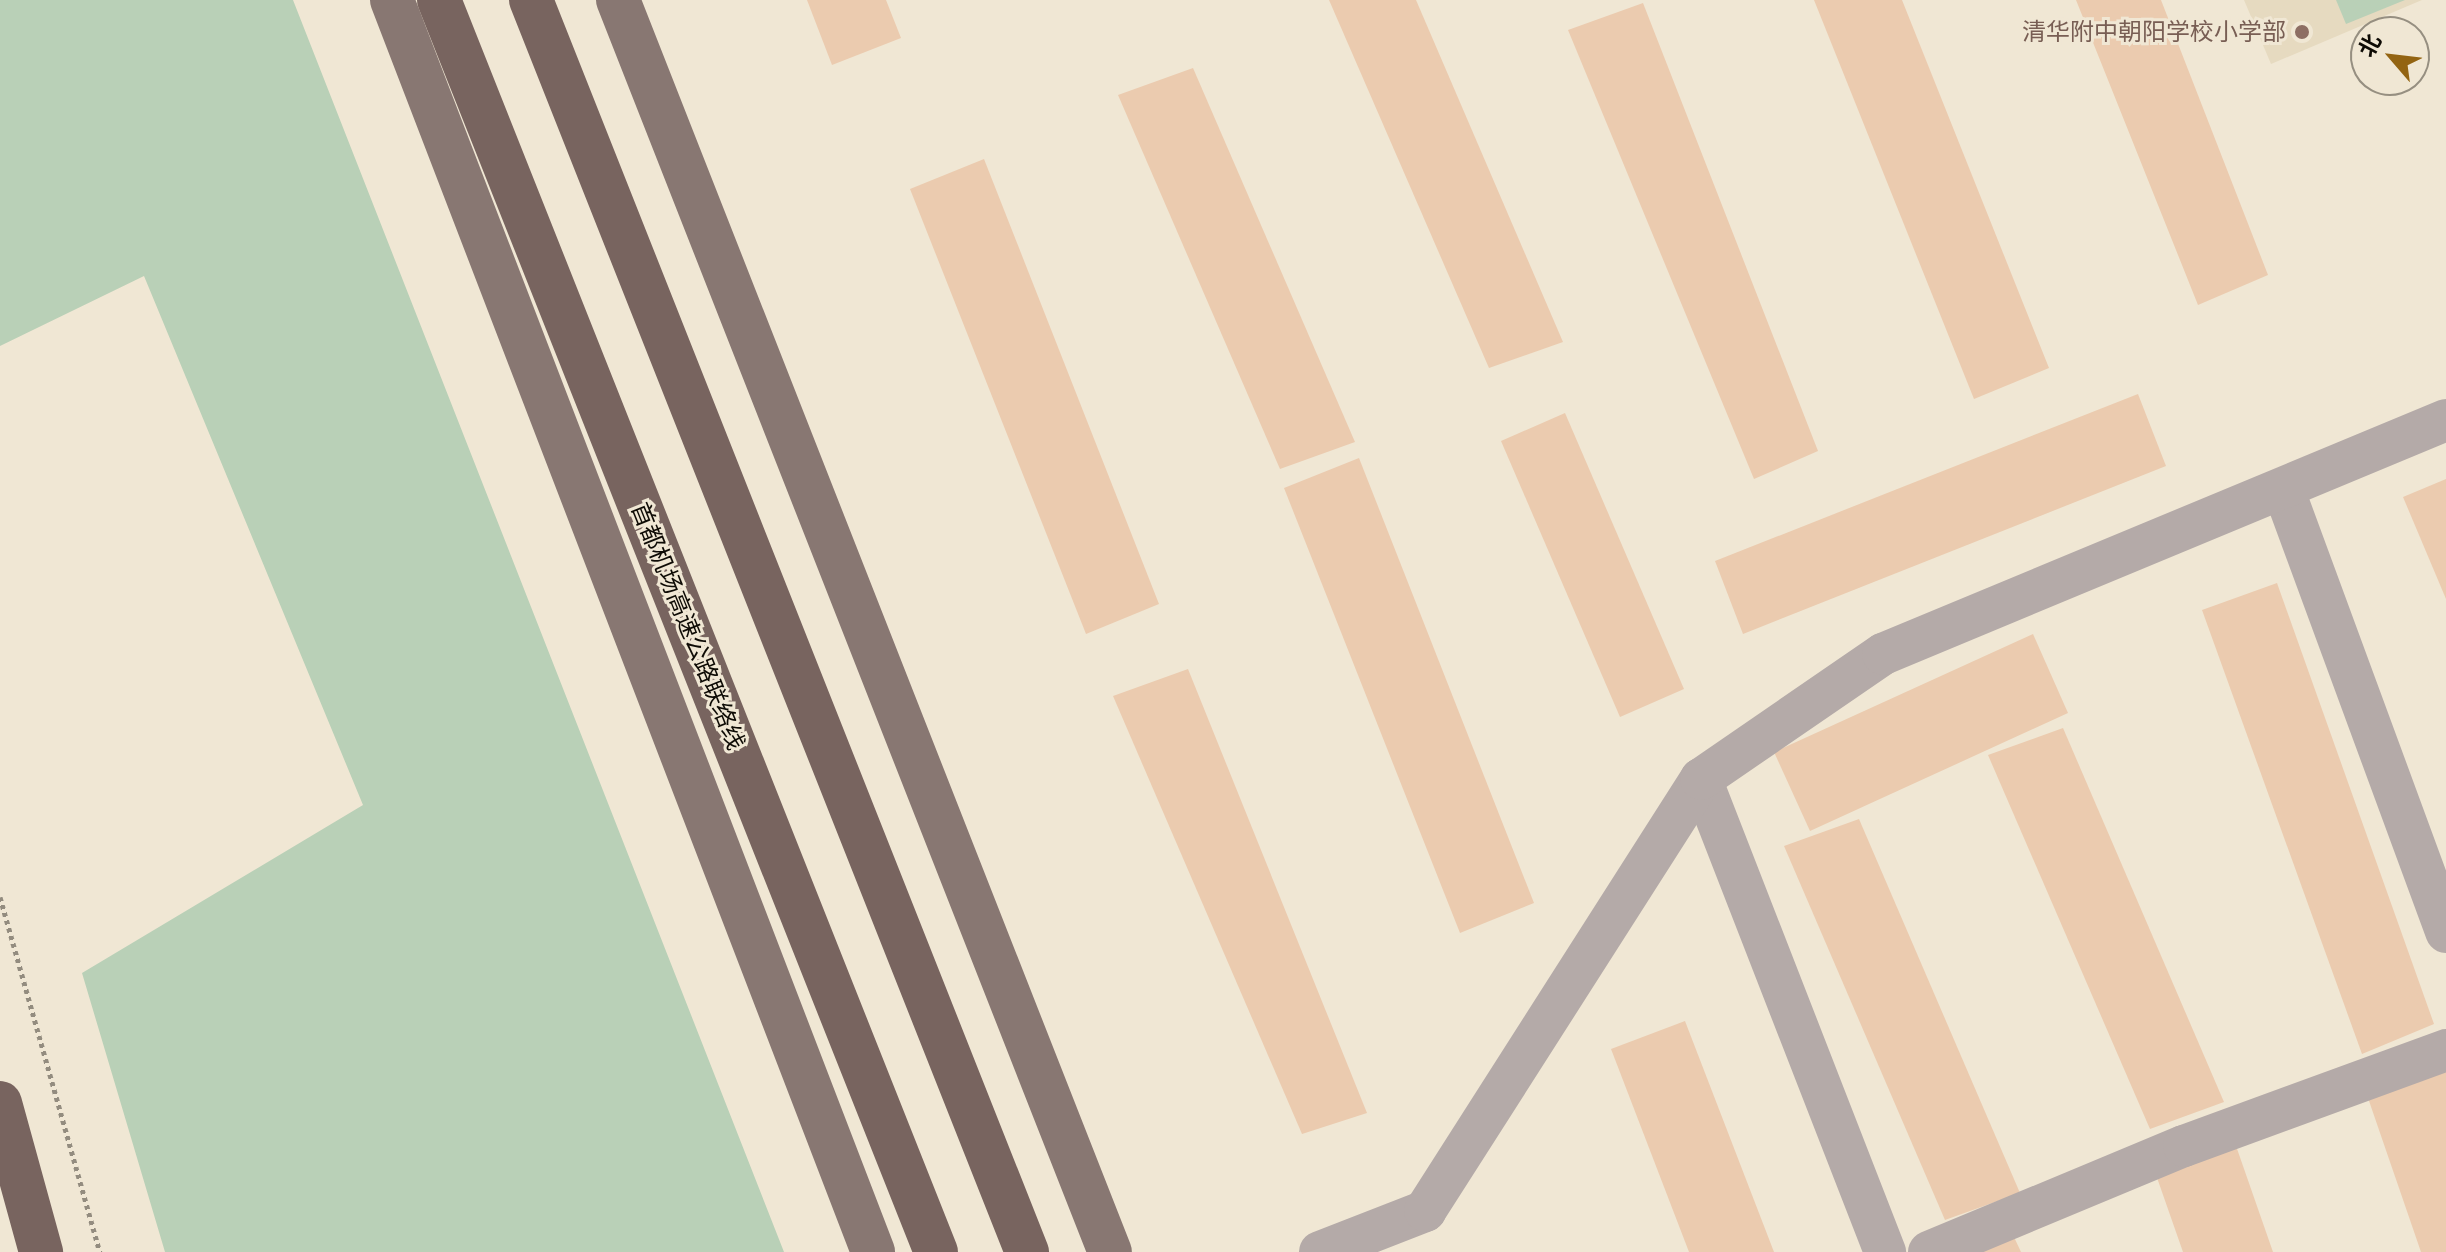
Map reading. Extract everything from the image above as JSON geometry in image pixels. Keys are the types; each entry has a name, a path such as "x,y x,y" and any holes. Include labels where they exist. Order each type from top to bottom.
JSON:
{"highway":[{"name":"首都机场高速公路联络线","path":"439,0 936,1252"},
{"path":"531,0 1027,1252"},
{"path":"0,1103 41,1252"}],"main road":[{"path":"392,0 873,1252"},
{"path":"618,0 1110,1252"}],"street":[{"path":"1320,1252 1425,1211 1701,779 1883,654 2297,485 2446,420"},
{"path":"2297,485 2446,852"},
{"path":"2297,485 2446,932"},
{"path":"1701,779 1885,1252"},
{"path":"1929,1252 2184,1146 2446,1050"}],"path":[{"path":"0,897 100,1252"}],"shaded area":[{"name":"清华附中朝阳学校小学部","path":"2244,0 2422,0 2384,16 2350,16 2350,31 2271,64"}],"green space":[{"path":"0,0 293,0 784,1252 165,1252 82,973 363,805 144,276 0,346"},
{"path":"2336,0 2405,0 2366,16 2350,16 2350,22 2346,24"}],"building":[{"path":"807,0 886,0 901,38 832,65"},
{"path":"1329,0 1416,0 1563,342 1489,368"},
{"path":"1814,0 1902,0 2049,368 1974,399"},
{"path":"2076,0 2161,0 2268,275 2198,305"},
{"path":"1643,3 1818,451 1754,479 1568,30"},
{"path":"1193,68 1355,442 1280,469 1118,95"},
{"path":"984,159 1159,604 1086,634 910,189"},
{"path":"2138,394 2166,466 1743,634 1715,561"},
{"path":"1565,413 1684,689 1620,717 1501,441"},
{"path":"1359,458 1534,903 1460,933 1284,488"},
{"path":"2446,479 2446,599 2403,497"},
{"path":"2277,583 2434,1024 2362,1054 2202,610"},
{"path":"2033,634 2068,713 1810,831 1774,752"},
{"path":"1188,669 1367,1113 1302,1134 1113,696"},
{"path":"2063,728 2224,1102 2150,1129 1988,755"},
{"path":"1859,819 2020,1193 1945,1220 1784,846"},
{"path":"1685,1021 1774,1252 1689,1252 1611,1049"},
{"path":"2446,1069 2446,1252 2421,1252 2368,1098"},
{"path":"2235,1143 2273,1252 2183,1252 2155,1172"},
{"path":"2014,1237 2021,1252 1977,1252"}],"place":[{"name":"清华附中朝阳学校小学部","path":"2302,32"}]}
